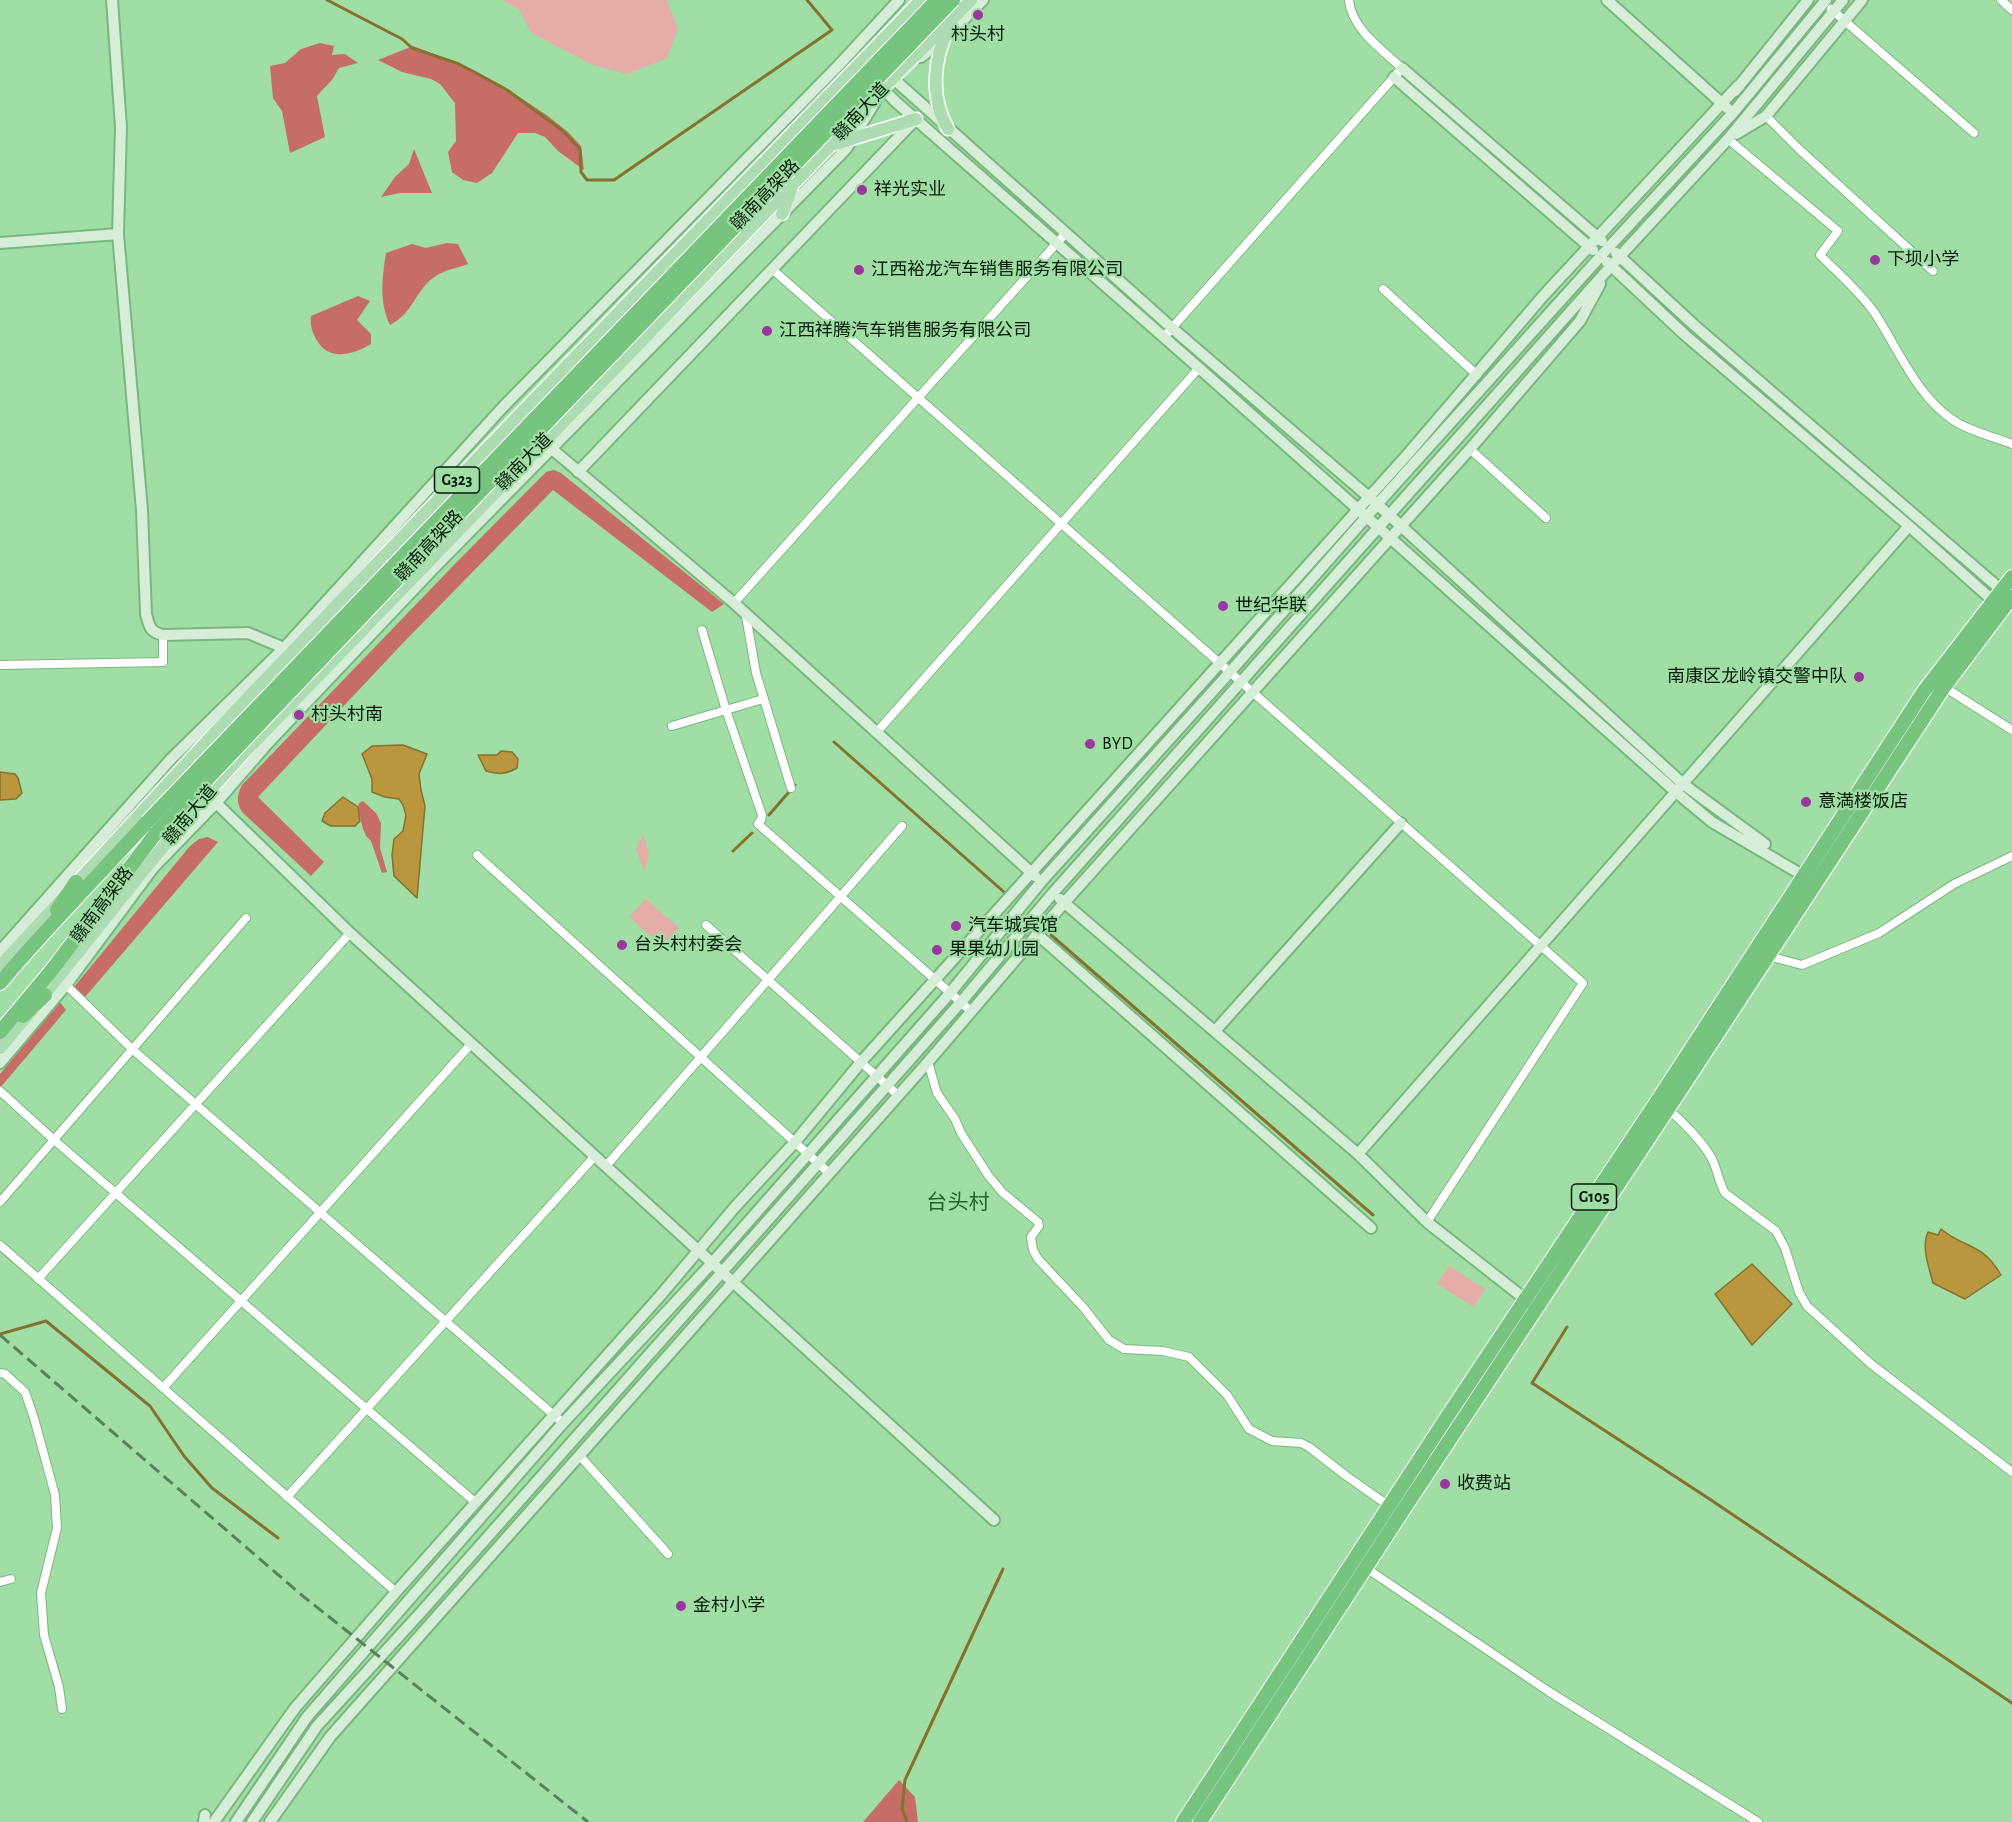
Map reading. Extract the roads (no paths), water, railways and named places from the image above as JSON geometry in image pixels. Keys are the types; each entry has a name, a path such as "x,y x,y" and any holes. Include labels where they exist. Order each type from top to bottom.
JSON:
{"highway":[{"name":"赣南高架路","path":"0,983 147,822 937,0"},
{"name":"赣南高架路","path":"0,1032 51,971 156,833 491,480 963,2"},
{"name":"G105","path":"1200,1822 1366,1568 1662,1094 2004,599 2012,577"},
{"name":"G105","path":"1183,1822 1389,1506 1668,1109 1768,956 1810,877 1924,691 2004,599"},
{"path":"30,948 76,882"},
{"path":"0,1039 45,995"}],"main road":[{"name":"赣南大道","path":"0,966 217,730 921,0"},
{"name":"赣南大道","path":"0,1048 206,794 831,145 963,2"},
{"path":"948,129 942,118 935,80 938,56 944,39 963,2"},
{"path":"831,145 916,119"},
{"path":"782,214 794,182"},
{"path":"217,730 244,753"},
{"path":"152,799 179,826"}],"street":[{"path":"112,0 121,127 118,234 142,510 146,614 154,633 163,635 248,633 284,648"},
{"path":"0,951 171,759 284,648 503,407 899,0"},
{"path":"892,79 944,39 983,0"},
{"path":"1349,0 1351,14 1361,29 1402,68 1598,237 1694,326 2004,599"},
{"path":"1607,0 1728,108"},
{"path":"208,1820 295,1708 795,1142 861,1062 1220,663 1718,130 1738,86 1808,0"},
{"path":"252,1822 317,1726 423,1611 961,1002 1053,893 1379,529 1619,256 1728,139 1843,0"},
{"path":"1728,139 1766,116 1862,0"},
{"path":"2001,0 2012,10"},
{"path":"1373,501 1544,295 1598,237 1728,108 1824,1 1974,132"},
{"path":"858,43 892,79 1065,234 1402,526 1679,788"},
{"path":"849,53 882,89 1390,539 1679,788 1810,877"},
{"path":"1164,337 1402,68"},
{"path":"1394,77 1600,256 1685,335 1909,526 2004,599"},
{"path":"0,1063 66,985 153,868 217,802 275,735 433,569 846,149 882,89"},
{"path":"1766,116 1933,271"},
{"path":"578,472 916,119"},
{"path":"1728,139 1838,231 1820,255 1873,310 1929,397 1956,422 2012,444"},
{"path":"0,243 118,234"},
{"path":"734,603 1065,234"},
{"path":"270,1822 330,1737 928,1062 1064,903 1470,449 1580,321 1611,266"},
{"path":"772,269 1583,983 1427,1222"},
{"path":"1383,290 1477,375"},
{"path":"876,733 1199,368"},
{"path":"552,449 734,603 1064,903 1358,1154 1427,1222 1531,1303"},
{"path":"1470,449 1546,518"},
{"path":"236,1822 307,1717 563,1424 712,1263 950,993 1041,882 1230,672 1362,513"},
{"path":"1358,1154 1909,526"},
{"path":"746,616 756,673 791,788"},
{"path":"702,630 726,710 762,815 758,824 972,1012"},
{"path":"0,665 163,662 163,635"},
{"path":"1944,687 2012,730"},
{"path":"672,726 763,699"},
{"path":"171,759 350,933 994,1520"},
{"path":"1215,1031 1401,823"},
{"path":"606,1166 902,826"},
{"path":"477,855 830,1173"},
{"path":"1768,956 1802,966 1879,933 1954,884 2012,856"},
{"path":"0,1202 246,918"},
{"path":"706,924 898,1095"},
{"path":"38,1279 350,933"},
{"path":"1038,934 1371,1228"},
{"path":"66,985 132,1049 563,1424"},
{"path":"163,1388 471,1044"},
{"path":"928,1062 937,1093 988,1176 1002,1192 1038,1221 1039,1226 1031,1237 1031,1243 1038,1259 1073,1295 1109,1341 1125,1349 1163,1351 1189,1357 1227,1395 1249,1429 1272,1441 1301,1443 1309,1447 1345,1476 1389,1506"},
{"path":"0,1091 475,1502"},
{"path":"1668,1109 1708,1153 1714,1162 1720,1186 1725,1193 1776,1231 1785,1248 1807,1306 1871,1364 2012,1472"},
{"path":"287,1497 595,1156"},
{"path":"0,1245 396,1592"},
{"path":"0,1373 5,1374 25,1392 55,1495 57,1528 41,1593 44,1635 62,1709"},
{"path":"580,1456 668,1554"},
{"path":"1366,1568 1548,1691 1758,1822"},
{"path":"0,1582 11,1579"}],"waterway":[{"path":"327,0 402,39 412,48 459,64 507,90 563,131 580,149 581,172 587,180 614,180 832,30 807,0"},
{"path":"834,742 1004,892"},
{"path":"769,815 795,785"},
{"path":"733,851 752,833"},
{"path":"1051,935 1373,1215"},
{"path":"0,1334 46,1321 150,1406 184,1456 212,1488 278,1538"},
{"path":"1567,1327 1532,1383 1711,1500 2012,1703"},
{"path":"907,1822 902,1809 905,1780 1003,1569"}],"railway":[{"path":"0,1335 304,1597 588,1822"}],"place":[{"name":"村头村","path":"978,15"},
{"name":"祥光实业","path":"862,190"},
{"name":"下坝小学","path":"1875,260"},
{"name":"江西裕龙汽车销售服务有限公司","path":"859,270"},
{"name":"江西祥腾汽车销售服务有限公司","path":"767,331"},
{"name":"世纪华联","path":"1223,606"},
{"name":"南康区龙岭镇交警中队","path":"1859,677"},
{"name":"村头村南","path":"299,715"},
{"name":"BYD","path":"1090,744"},
{"name":"意満楼饭店","path":"1806,802"},
{"name":"汽车城宾馆","path":"956,926"},
{"name":"台头村村委会","path":"622,945"},
{"name":"果果幼儿园","path":"937,950"},
{"name":"收费站","path":"1445,1484"},
{"name":"金村小学","path":"681,1606"}],"district":[{"name":"台头村","path":"958,1203"}]}
